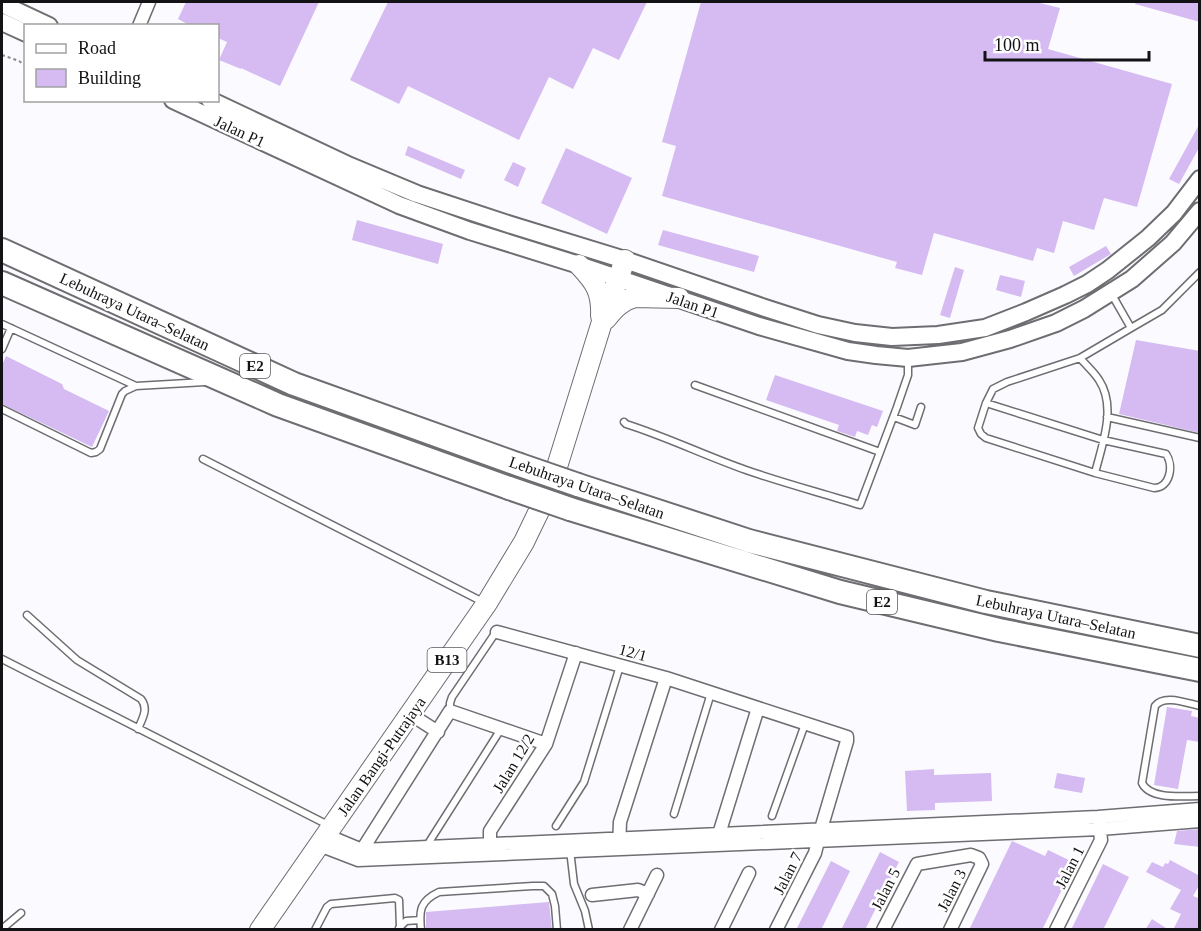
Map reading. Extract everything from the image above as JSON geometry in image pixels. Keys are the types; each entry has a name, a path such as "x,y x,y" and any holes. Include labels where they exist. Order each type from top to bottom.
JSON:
{"highway":[{"name":"Lebuhraya Utara–Selatan","path":"2,250 294,384 578,485 749,541 795,553 986,602 1200,646"},
{"name":"Lebuhraya Utara–Selatan","path":"2,283 278,405 570,509 840,592 999,630 1200,670"}],"main road":[{"path":"2,4 45,24"},
{"path":"2,22 24,32"},
{"name":"Jalan P1","path":"177,102 399,205 470,231 579,265 622,269 679,298 762,317 892,337 938,334 985,327 1026,312 1087,284 1148,238 1174,213 1200,179"},
{"name":"Jalan P1","path":"214,102 350,166 417,194 477,214 622,269 762,317 848,351 908,358 962,352 1056,323 1112,293 1132,279 1173,243 1200,211"},
{"path":"579,265 597,287 602,304 601,325"},
{"name":"B13","path":"601,325 622,269"},
{"path":"601,325 619,304 630,298 679,298"},
{"name":"Jalan Bangi-Putrajaya","path":"260,930 487,603 524,542 551,486 601,325"}],"street":[{"path":"140,24 149,2"},
{"name":"12/1","path":"497,632 666,678 805,723"},
{"name":"Jalan 12/2","path":"490,850 490,831 546,744 576,653"},
{"path":"619,844 620,822 666,678"},
{"path":"719,834 758,708"},
{"path":"362,850 450,711 546,744"},
{"path":"410,714 438,732"},
{"name":"Jalan 7","path":"776,930 815,853 847,741 847,737 805,723"},
{"path":"1099,823 1200,810"},
{"path":"326,836 358,860 570,846 1099,823 1200,821"},
{"name":"Jalan 1","path":"1056,930 1101,840 1099,823"},
{"path":"619,844 719,834 820,835"},
{"path":"326,836 362,850 426,847 490,850"},
{"name":"Jalan 3","path":"917,864 971,855 979,858 982,864 950,930"},
{"name":"Jalan 5","path":"883,930 917,864"},
{"path":"721,930 749,873"},
{"path":"630,930 657,875"},
{"path":"592,895 638,890 648,894"}],"lane":[{"path":"470,231 477,214"},
{"path":"986,402 1103,440 1166,454 1170,460 1170,470 1164,485 1160,488 1095,473 986,438 981,435 978,428 986,402 993,389 1007,382 1080,358 1162,310 1200,272"},
{"path":"1112,293 1131,328"},
{"path":"2,324 136,386"},
{"path":"2,349 11,328"},
{"path":"624,422 746,470 860,505 908,375 908,358"},
{"path":"1080,358 1099,379 1108,404 1095,473"},
{"path":"2,409 91,453 100,449 125,391 136,386 164,383 224,381"},
{"path":"695,385 880,452"},
{"path":"894,417 915,425 921,407"},
{"path":"1107,417 1200,438"},
{"path":"203,459 487,603"},
{"path":"27,615 77,660 141,699 145,704 145,710 138,729"},
{"path":"450,711 452,696 497,632"},
{"path":"2,659 138,729 326,836"},
{"path":"556,826 584,782 621,665"},
{"path":"674,814 711,692"},
{"path":"1200,706 1164,699 1158,701 1155,706 1142,783 1150,793 1165,796 1200,796"},
{"path":"772,816 805,723"},
{"path":"426,847 501,729"},
{"path":"570,846 574,884 585,911 589,930"},
{"path":"421,930 420,911 429,897 439,892 544,886 552,894 557,930"},
{"path":"315,930 327,907 331,904 395,898 399,900 399,928"},
{"path":"2,929 21,913"},
{"path":"399,928 406,921 420,921"}],"path":[{"path":"2,55 24,65"}],"building":[{"path":"186,2 319,2 280,86 219,60 227,42 219,38 219,24 187,24 178,19"},
{"path":"388,2 647,2 619,60 593,48 573,89 549,77 519,140 408,86 399,104 350,80"},
{"path":"701,2 1036,2 1060,8 1048,49 1172,84 1137,207 1104,198 1094,230 1063,221 1054,253 1037,248 1033,261 934,233 922,275 895,268 897,262 662,196 676,146 662,142"},
{"path":"1136,2 1200,2 1200,22 1135,4"},
{"path":"1200,123 1200,146 1179,184 1169,179"},
{"path":"408,146 465,170 461,179 405,155"},
{"path":"566,148 632,178 607,234 541,203"},
{"path":"513,162 526,168 518,187 504,180"},
{"path":"357,220 443,244 438,264 352,240"},
{"path":"663,230 759,256 754,272 658,245"},
{"path":"1106,246 1111,254 1074,276 1069,267"},
{"path":"955,267 964,270 950,318 940,315"},
{"path":"1000,275 1025,281 1021,297 996,290"},
{"path":"1136,340 1200,351 1200,433 1119,414"},
{"path":"6,356 109,411 92,447 2,404 2,365"},
{"path":"775,375 883,411 877,427 872,425 868,435 857,431 855,437 837,431 839,425 766,400"},
{"path":"1167,707 1192,711 1191,716 1200,718 1200,742 1187,740 1178,789 1154,785"},
{"path":"934,769 934,775 991,773 992,801 935,803 935,810 907,811 905,771"},
{"path":"1057,773 1085,778 1082,793 1054,788"},
{"path":"1200,829 1200,847 1174,844 1177,831"},
{"path":"1012,841 1045,856 1048,850 1075,863 1042,930 969,930"},
{"path":"880,852 899,862 865,930 841,930"},
{"path":"1170,860 1200,876 1200,884 1193,896 1200,899 1200,930 1173,930 1181,914 1170,909 1181,890 1146,872 1152,862 1163,867"},
{"path":"831,861 850,871 821,930 796,930"},
{"path":"1103,864 1129,877 1103,930 1071,930"},
{"path":"549,902 552,930 426,930 426,912"},
{"path":"1152,919 1169,930 1145,930"}]}
